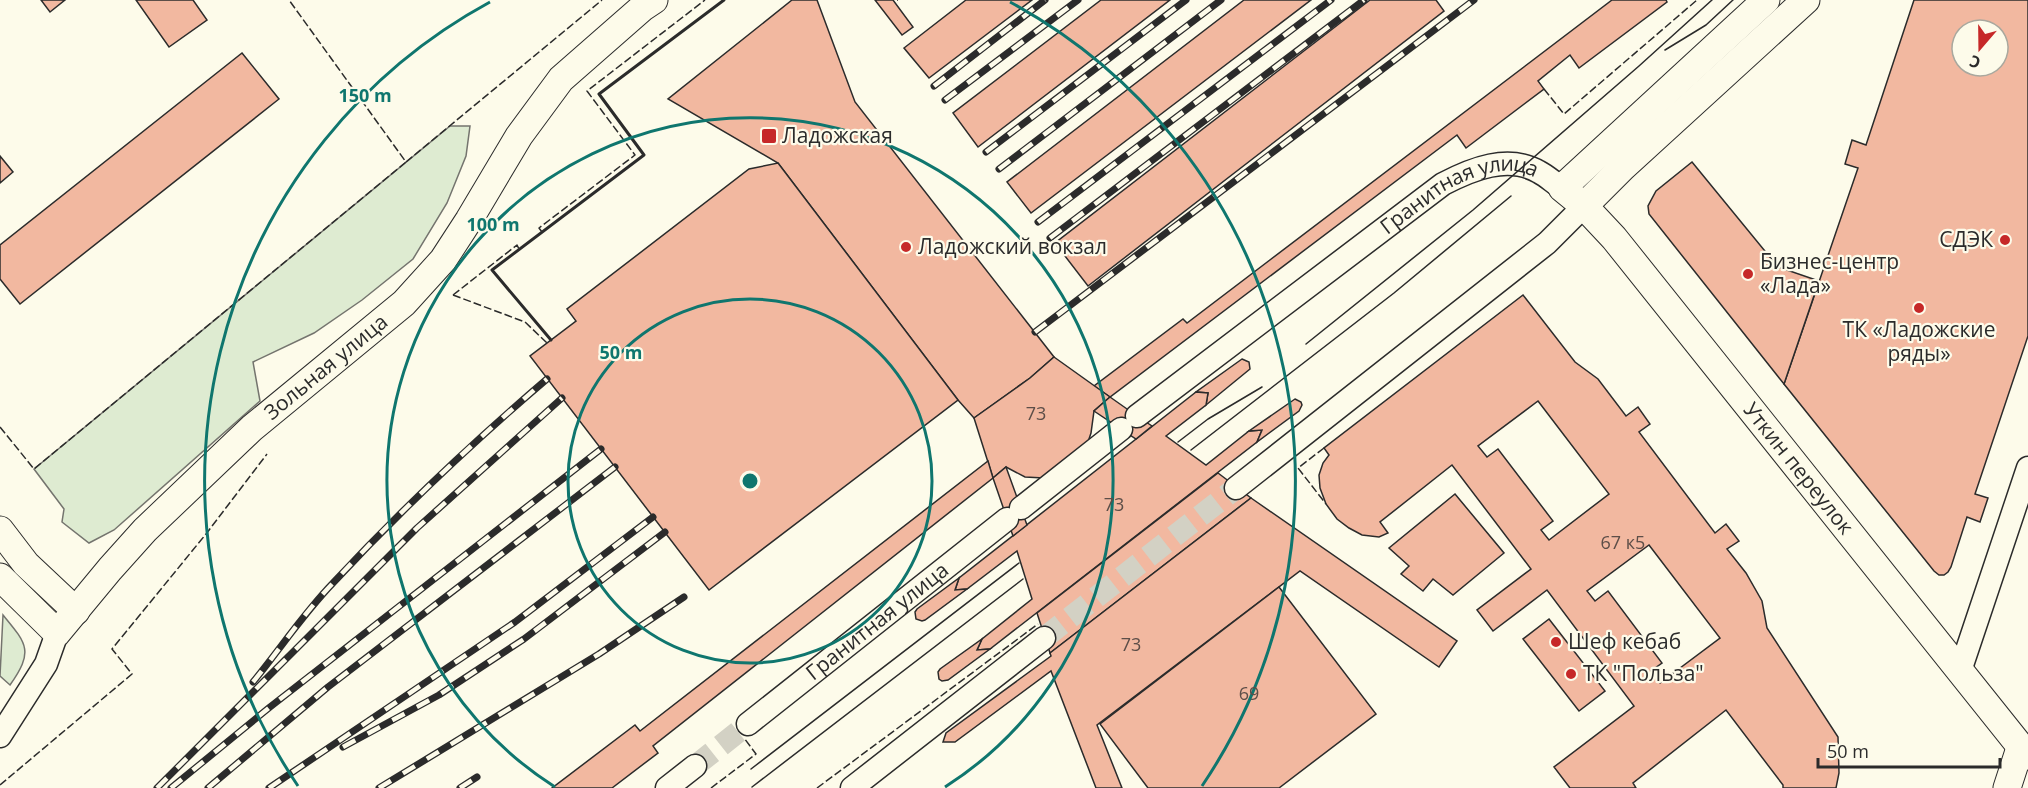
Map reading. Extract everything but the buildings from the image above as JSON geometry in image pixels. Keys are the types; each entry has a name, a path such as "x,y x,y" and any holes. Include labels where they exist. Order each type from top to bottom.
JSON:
{"street":[{"name":"Зольная улица","path":"0,736 46,664 57,633 110,569 145,530 252,428 404,303 425,282 443,260 469,220 519,136 561,79 654,0"},
{"name":"Гранитная улица","path":"748,724 1129,423 1443,184 1486,166 1506,164 1524,165 1539,171 1562,189 1766,0"},
{"path":"1236,488 1547,243 1623,167 1806,0"},
{"name":"Уткин переулок","path":"1562,189 1584,206 1614,238 1660,294 2024,752"},
{"path":"1960,671 2028,468"},
{"path":"0,530 26,564 76,611"},
{"path":"0,577 57,633"},
{"path":"852,788 1044,638"},
{"path":"2007,788 2024,752"},
{"path":"667,788 695,766"}],"green space":[{"path":"450,126 470,126 466,156 447,203 413,259 362,300 314,333 253,362 260,401 114,530 89,543 62,522 64,509 34,469"},
{"path":"3,615 18,633 25,656 10,685 0,676"}],"tunnel":[{"path":"1044,638 1236,488"},
{"path":"695,766 748,724"}],"tram line":[{"path":"1306,344 1473,210 1712,0"},
{"path":"1665,50 1706,25 1733,0"},
{"path":"1191,450 1394,293 1511,196"},
{"path":"1178,442 1208,419 1262,387"},
{"path":"751,769 1019,563"},
{"path":"752,787 1023,579"}],"railway":[{"path":"934,86 1045,0"},
{"path":"945,100 1078,0"},
{"path":"986,152 1186,0"},
{"path":"999,169 1221,0"},
{"path":"1038,222 1331,0"},
{"path":"1050,238 1364,0"},
{"path":"1035,332 1474,0"},
{"path":"253,682 312,606 358,556 437,478 547,379"},
{"path":"157,788 417,528 562,398"},
{"path":"171,788 270,707 601,449"},
{"path":"208,788 328,687 615,467"},
{"path":"269,788 515,622 653,517"},
{"path":"343,747 439,695 524,639 665,532"},
{"path":"379,788 599,654 684,597"},
{"path":"460,788 477,777"}],"fence":[{"path":"0,427 34,469 406,162 289,0"},
{"path":"406,162 602,0"},
{"path":"542,232 539,228 635,155 587,91 705,0"},
{"path":"1544,89 1564,114 1697,0"},
{"path":"453,295 517,245 519,249"},
{"path":"453,295 525,322 547,343"},
{"path":"1324,448 1298,468 1326,504"},
{"path":"0,785 132,674 112,649 206,534 267,454"},
{"path":"817,788 1038,624"},
{"path":"711,788 756,754 744,738"}],"wall":[{"path":"551,340 492,270 644,155 599,94 724,0"}],"place":[{"name":"Ладожская","path":"769,136"},
{"name":"СДЭК","path":"2005,240"},
{"name":"Ладожский вокзал","path":"906,247"},
{"name":"Бизнес-центр «Лада»","path":"1748,274"},
{"name":"ТК «Ладожские ряды»","path":"1919,308"},
{"name":"Шеф кебаб","path":"1556,642"},
{"name":"ТК \"Польза\"","path":"1571,674"}]}
